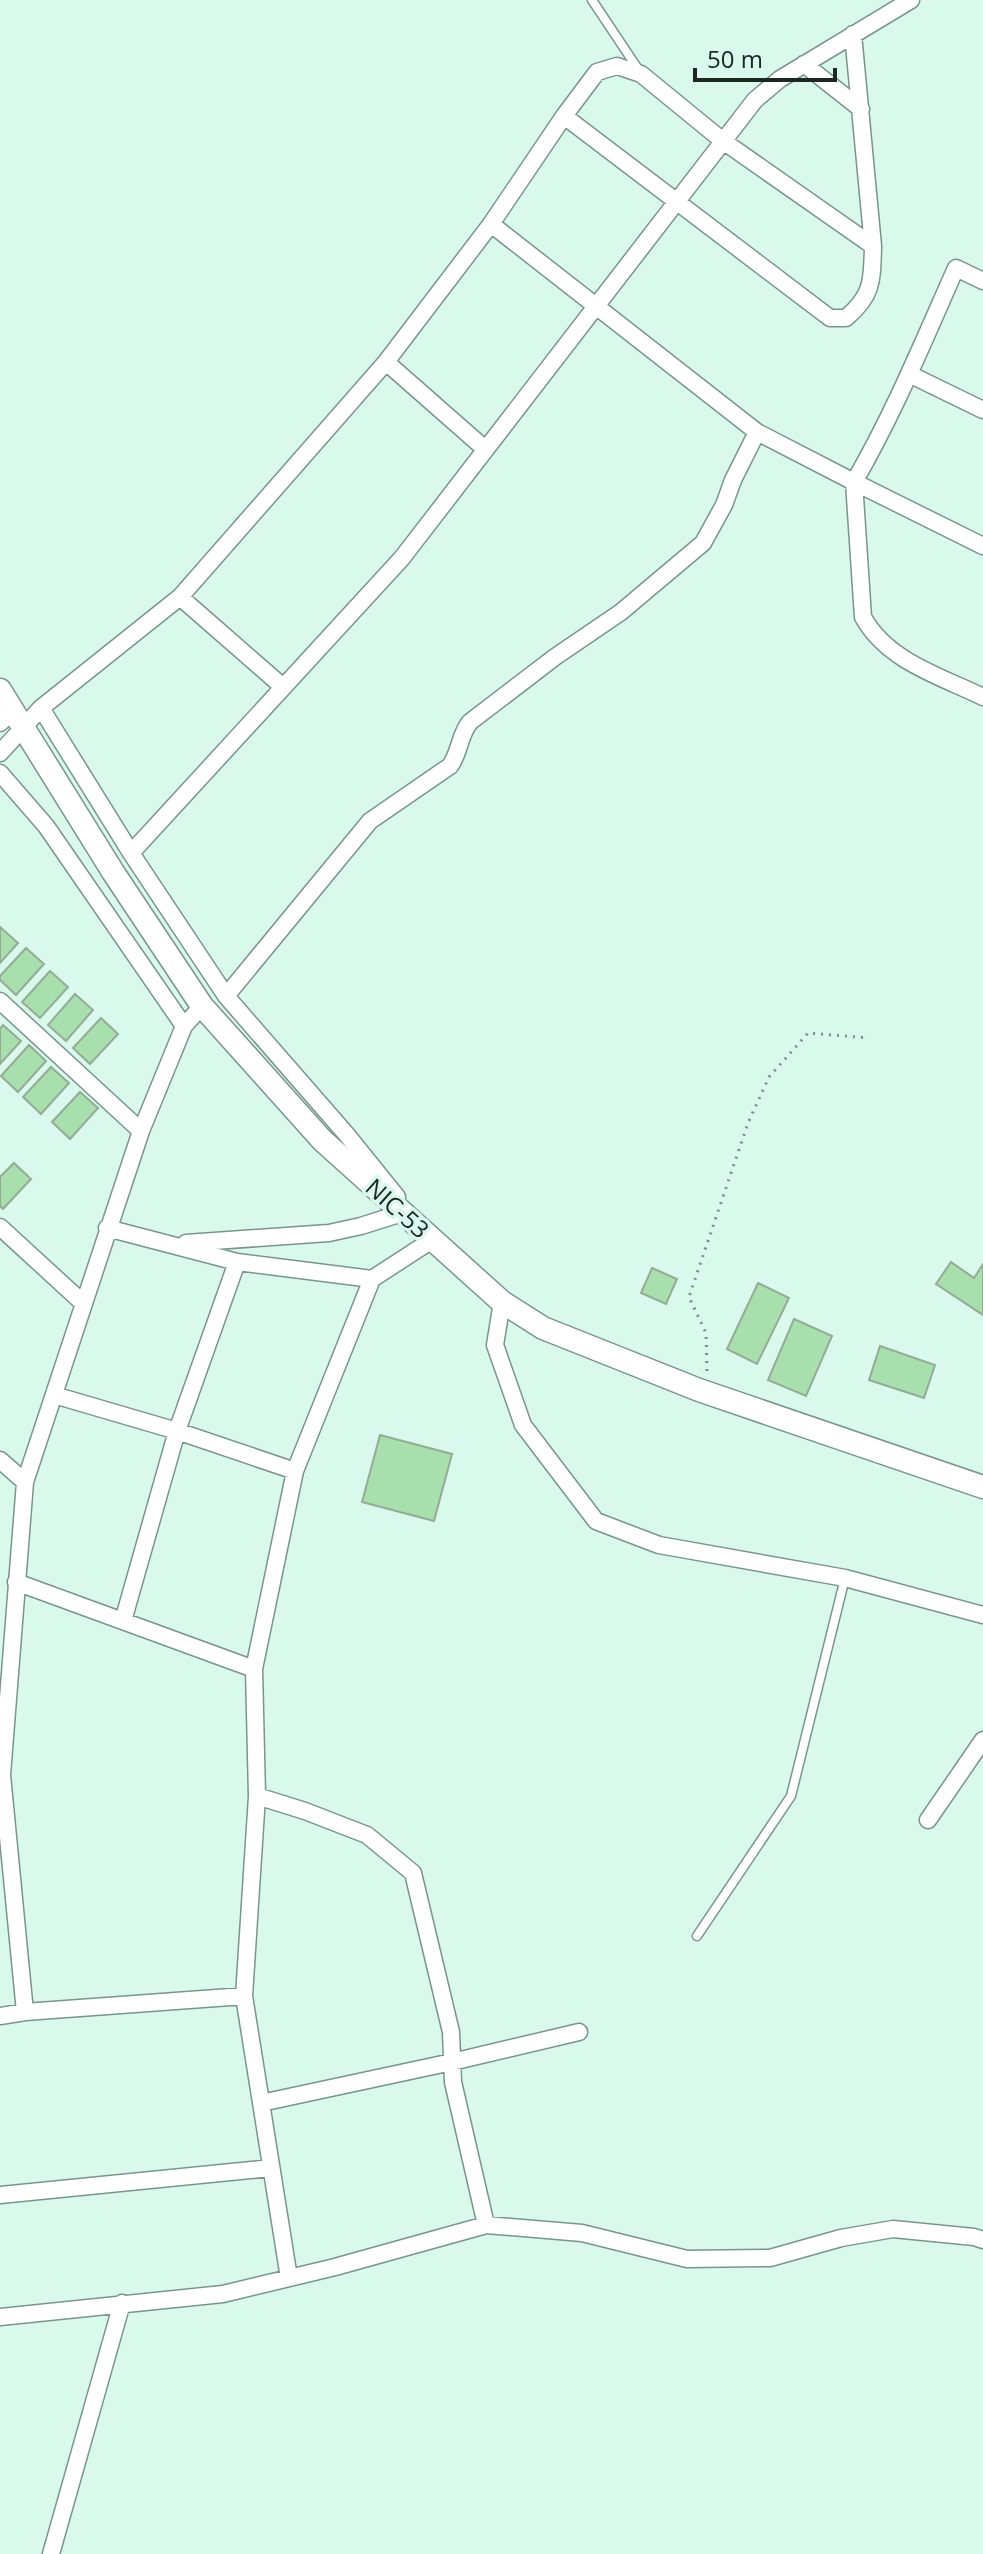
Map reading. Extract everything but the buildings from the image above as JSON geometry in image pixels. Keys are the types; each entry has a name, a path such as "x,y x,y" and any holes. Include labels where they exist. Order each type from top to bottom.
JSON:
{"main road":[{"name":"NIC-53","path":"0,690 12,721 202,1006 322,1140 502,1302 543,1328 699,1390 983,1487"}],"street":[{"path":"131,853 402,558 755,100 780,79 911,0"},
{"path":"564,116 830,318 846,318 864,303 872,274 873,246 853,34"},
{"path":"804,64 861,109"},
{"path":"0,753 12,721 41,708 180,597 386,362 491,224 597,72 617,66 641,74 723,141 873,246"},
{"path":"491,224 757,432 983,546"},
{"path":"983,281 956,268 909,374 854,482 863,617 871,632 895,654 983,697"},
{"path":"386,362 485,449"},
{"path":"909,374 983,410"},
{"path":"226,996 370,821 450,766 470,722 555,657 621,612 703,543 757,432"},
{"path":"180,597 283,687"},
{"path":"41,708 131,853 226,996 347,1135 432,1240 372,1279 295,1471 254,1669 257,1796 244,1996 289,2278"},
{"path":"0,773 46,826 184,1026"},
{"path":"0,1001 141,1131"},
{"path":"25,2012 1,1775 25,1482 141,1131 184,1026 202,1006"},
{"path":"171,1244 329,1233 402,1213"},
{"path":"0,1227 84,1304"},
{"path":"107,1228 237,1262 372,1279"},
{"path":"123,1621 177,1431 237,1262"},
{"path":"502,1302 495,1345 523,1425 596,1521 659,1545 845,1578 983,1615"},
{"path":"54,1395 177,1431 295,1471"},
{"path":"0,1460 25,1482"},
{"path":"16,1582 254,1669"},
{"path":"928,1820 983,1740"},
{"path":"257,1796 367,1835 413,1873 451,2032 453,2082 486,2225"},
{"path":"0,2016 244,1996"},
{"path":"261,2103 579,2032"},
{"path":"0,2195 271,2168"},
{"path":"0,2317 223,2294 486,2225 582,2233 687,2259 770,2258 841,2238 893,2229 983,2240"},
{"path":"51,2554 122,2303"}],"lane":[{"path":"592,0 641,74"},
{"path":"697,1936 791,1796 845,1578"}],"path":[{"path":"699,1390 707,1370 706,1333 689,1297 748,1123 769,1077 808,1033 869,1038"}]}
